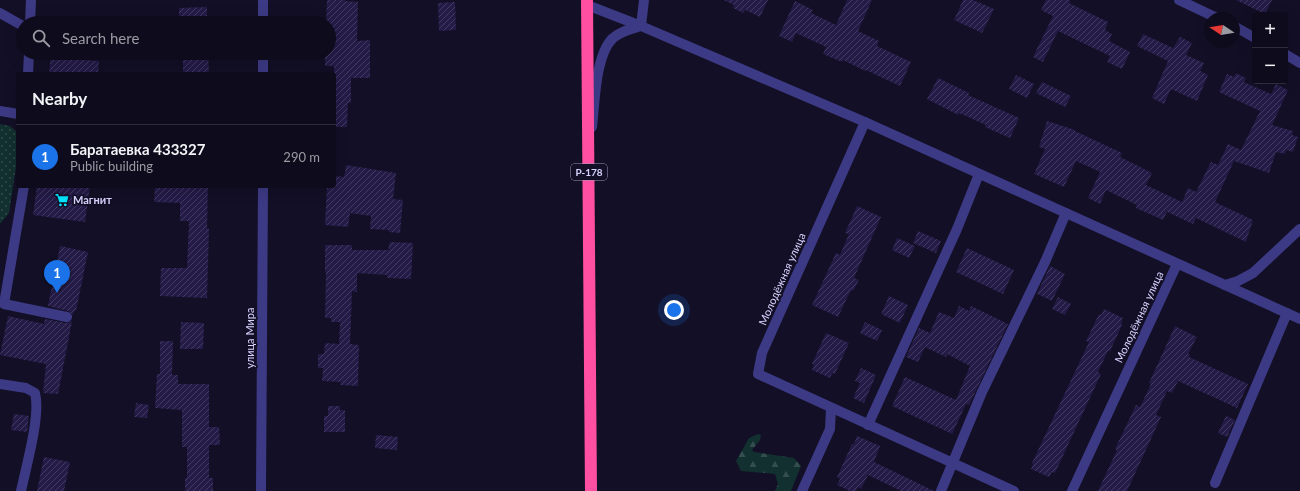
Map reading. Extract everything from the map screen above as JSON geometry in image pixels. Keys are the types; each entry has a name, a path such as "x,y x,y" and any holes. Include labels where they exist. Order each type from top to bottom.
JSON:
{"highway":[{"name":"Р-178","path":"587,3 591,491"}],"street":[{"path":"30,16 31,0"},
{"path":"263,0 263,16"},
{"path":"589,165 599,67 605,50 612,38 623,31 641,26 644,0"},
{"path":"1179,0 1204,12"},
{"name":"Молодёжная улица","path":"587,3 866,122 1177,264 1072,491"},
{"path":"0,13 16,22"},
{"path":"1240,29 1252,36"},
{"path":"1288,56 1300,63"},
{"path":"28,72 29,60"},
{"path":"263,60 263,72"},
{"path":"0,111 16,114"},
{"name":"Молодёжная улица","path":"866,122 762,353 758,374 1014,491"},
{"path":"868,425 957,229 979,174"},
{"path":"24,188 4,304 67,317"},
{"name":"улица Мира","path":"261,491 263,188"},
{"path":"941,491 982,392 1045,262 1066,213"},
{"path":"1225,285 1238,281 1253,272 1300,229"},
{"path":"0,261 10,264"},
{"path":"1177,264 1300,319"},
{"path":"1215,483 1287,313"},
{"path":"0,384 26,388 35,393 37,399 35,425 21,491"},
{"path":"802,491 830,429 831,408"}],"green space":[{"path":"0,124 10,126 16,131 16,167 9,213 0,224"},
{"path":"758,434 761,435 760,440 752,450 754,452 794,458 801,466 791,491 775,491 778,484 775,474 741,471 736,461 749,438"}],"building":[{"path":"327,0 358,2 357,41 370,40 370,78 351,78 351,103 348,103 347,127 336,127 336,72 334,72 334,66 325,66 325,60 336,60 336,16 326,16"},
{"path":"724,0 768,0 760,17 745,10 743,13 733,8 734,5"},
{"path":"847,0 872,0 858,31 879,41 877,46 911,62 900,86 843,60 842,62 823,54 826,47 796,33 792,42 779,36 795,1 813,10 811,13 836,25"},
{"path":"963,0 973,0 994,9 982,33 954,20"},
{"path":"1046,0 1070,0 1069,3 1108,22 1105,30 1112,34 1109,41 1130,52 1122,69 1107,62 1110,56 1058,31 1043,62 1033,57 1053,16 1041,10"},
{"path":"1236,0 1272,0 1266,12 1261,12"},
{"path":"455,2 456,30 439,31 438,3"},
{"path":"207,7 207,16 179,16 179,8"},
{"path":"1143,34 1173,48 1180,37 1192,43 1186,55 1204,63 1200,71 1208,75 1197,101 1171,89 1164,104 1152,98 1168,61 1137,46"},
{"path":"50,60 99,61 98,72 49,72"},
{"path":"183,60 208,60 209,72 183,72"},
{"path":"1236,73 1246,78 1244,82 1271,94 1276,84 1288,90 1272,125 1293,131 1292,135 1298,137 1293,152 1286,150 1285,154 1276,152 1269,173 1234,161 1215,202 1253,220 1246,242 1196,218 1193,224 1167,212 1163,220 1136,208 1137,205 1106,190 1100,204 1088,198 1100,172 1076,161 1064,187 1034,174 1045,149 1039,147 1047,121 1075,130 1122,153 1120,157 1152,173 1146,185 1182,202 1188,188 1196,192 1211,162 1218,165 1228,144 1241,150 1260,111 1219,92 1227,74 1234,77"},
{"path":"1016,75 1034,84 1027,98 1009,89"},
{"path":"938,78 969,93 968,95 1019,118 1010,138 985,127 986,125 959,113 958,115 927,99"},
{"path":"1042,82 1071,96 1065,107 1036,93"},
{"path":"346,165 396,173 393,199 403,200 400,233 389,232 389,230 370,229 371,216 350,213 348,227 325,225 327,188 336,188 336,176 344,177"},
{"name":"Магнит","path":"37,188 90,188 85,222 33,215"},
{"path":"155,188 208,188 207,228 209,229 207,298 160,296 161,268 187,268 189,221 180,221 180,203 154,202"},
{"path":"857,206 881,217 854,278 859,280 853,291 851,290 838,317 812,305 836,253 840,255 849,234 845,233"},
{"path":"918,231 941,241 936,253 913,243"},
{"path":"897,238 915,246 909,258 892,250"},
{"path":"390,242 413,243 411,279 387,278 387,275 357,273 357,292 352,291 350,344 359,345 358,386 340,385 341,382 322,381 323,368 318,368 318,354 324,354 325,343 339,344 340,322 331,322 331,318 325,318 325,245 352,245 352,250 388,250"},
{"path":"60,246 88,252 76,311 74,311 73,315 68,311 48,306"},
{"path":"967,248 1014,270 1003,294 956,272"},
{"path":"1050,266 1065,274 1052,301 1037,294"},
{"path":"889,296 908,305 900,323 881,314"},
{"path":"1058,297 1071,304 1065,315 1052,309"},
{"path":"959,306 969,311 971,306 1008,324 969,405 966,404 952,434 892,406 905,377 956,400 970,366 947,354 946,357 925,347 918,362 906,357 919,328 930,333 939,312 954,318"},
{"path":"1104,309 1123,318 1122,325 1098,372 1101,374 1055,473 1052,472 1049,477 1031,469 1032,463 1089,342 1086,341 1099,314 1101,315"},
{"path":"8,316 44,324 45,319 66,323 72,321 58,394 43,393 46,364 0,355"},
{"path":"181,322 204,323 203,349 180,349"},
{"path":"865,322 882,330 877,341 860,333"},
{"path":"1175,326 1197,337 1188,354 1190,355 1189,357 1248,384 1237,408 1178,381 1172,393 1167,391 1156,415 1161,417 1127,491 1098,491 1117,450 1115,449 1136,405 1140,407 1151,384 1149,383"},
{"path":"826,333 849,343 835,374 832,373 830,378 812,370 814,365 812,364"},
{"path":"160,341 173,341 172,375 178,375 178,384 209,384 209,427 219,427 220,445 209,445 209,478 213,478 213,491 185,491 185,478 187,478 187,447 182,447 182,410 155,408 157,374 160,374"},
{"path":"861,368 876,375 864,403 853,398 860,383 855,381"},
{"path":"136,403 149,405 147,418 134,417"},
{"path":"328,406 340,406 340,410 345,410 345,432 324,432 324,416 328,416"},
{"path":"14,414 29,416 27,432 11,430"},
{"path":"1226,416 1235,420 1227,437 1218,433"},
{"path":"376,435 398,437 397,450 375,448"},
{"path":"857,436 880,446 874,462 934,491 901,491 868,475 861,489 858,487 856,491 850,491 837,485 840,479 837,477"},
{"path":"44,457 70,462 64,491 37,491"}],"place":[{"name":"Магнит","path":"62,200"},
{"name":"Баратаевка 433327","path":"57,293"}]}
